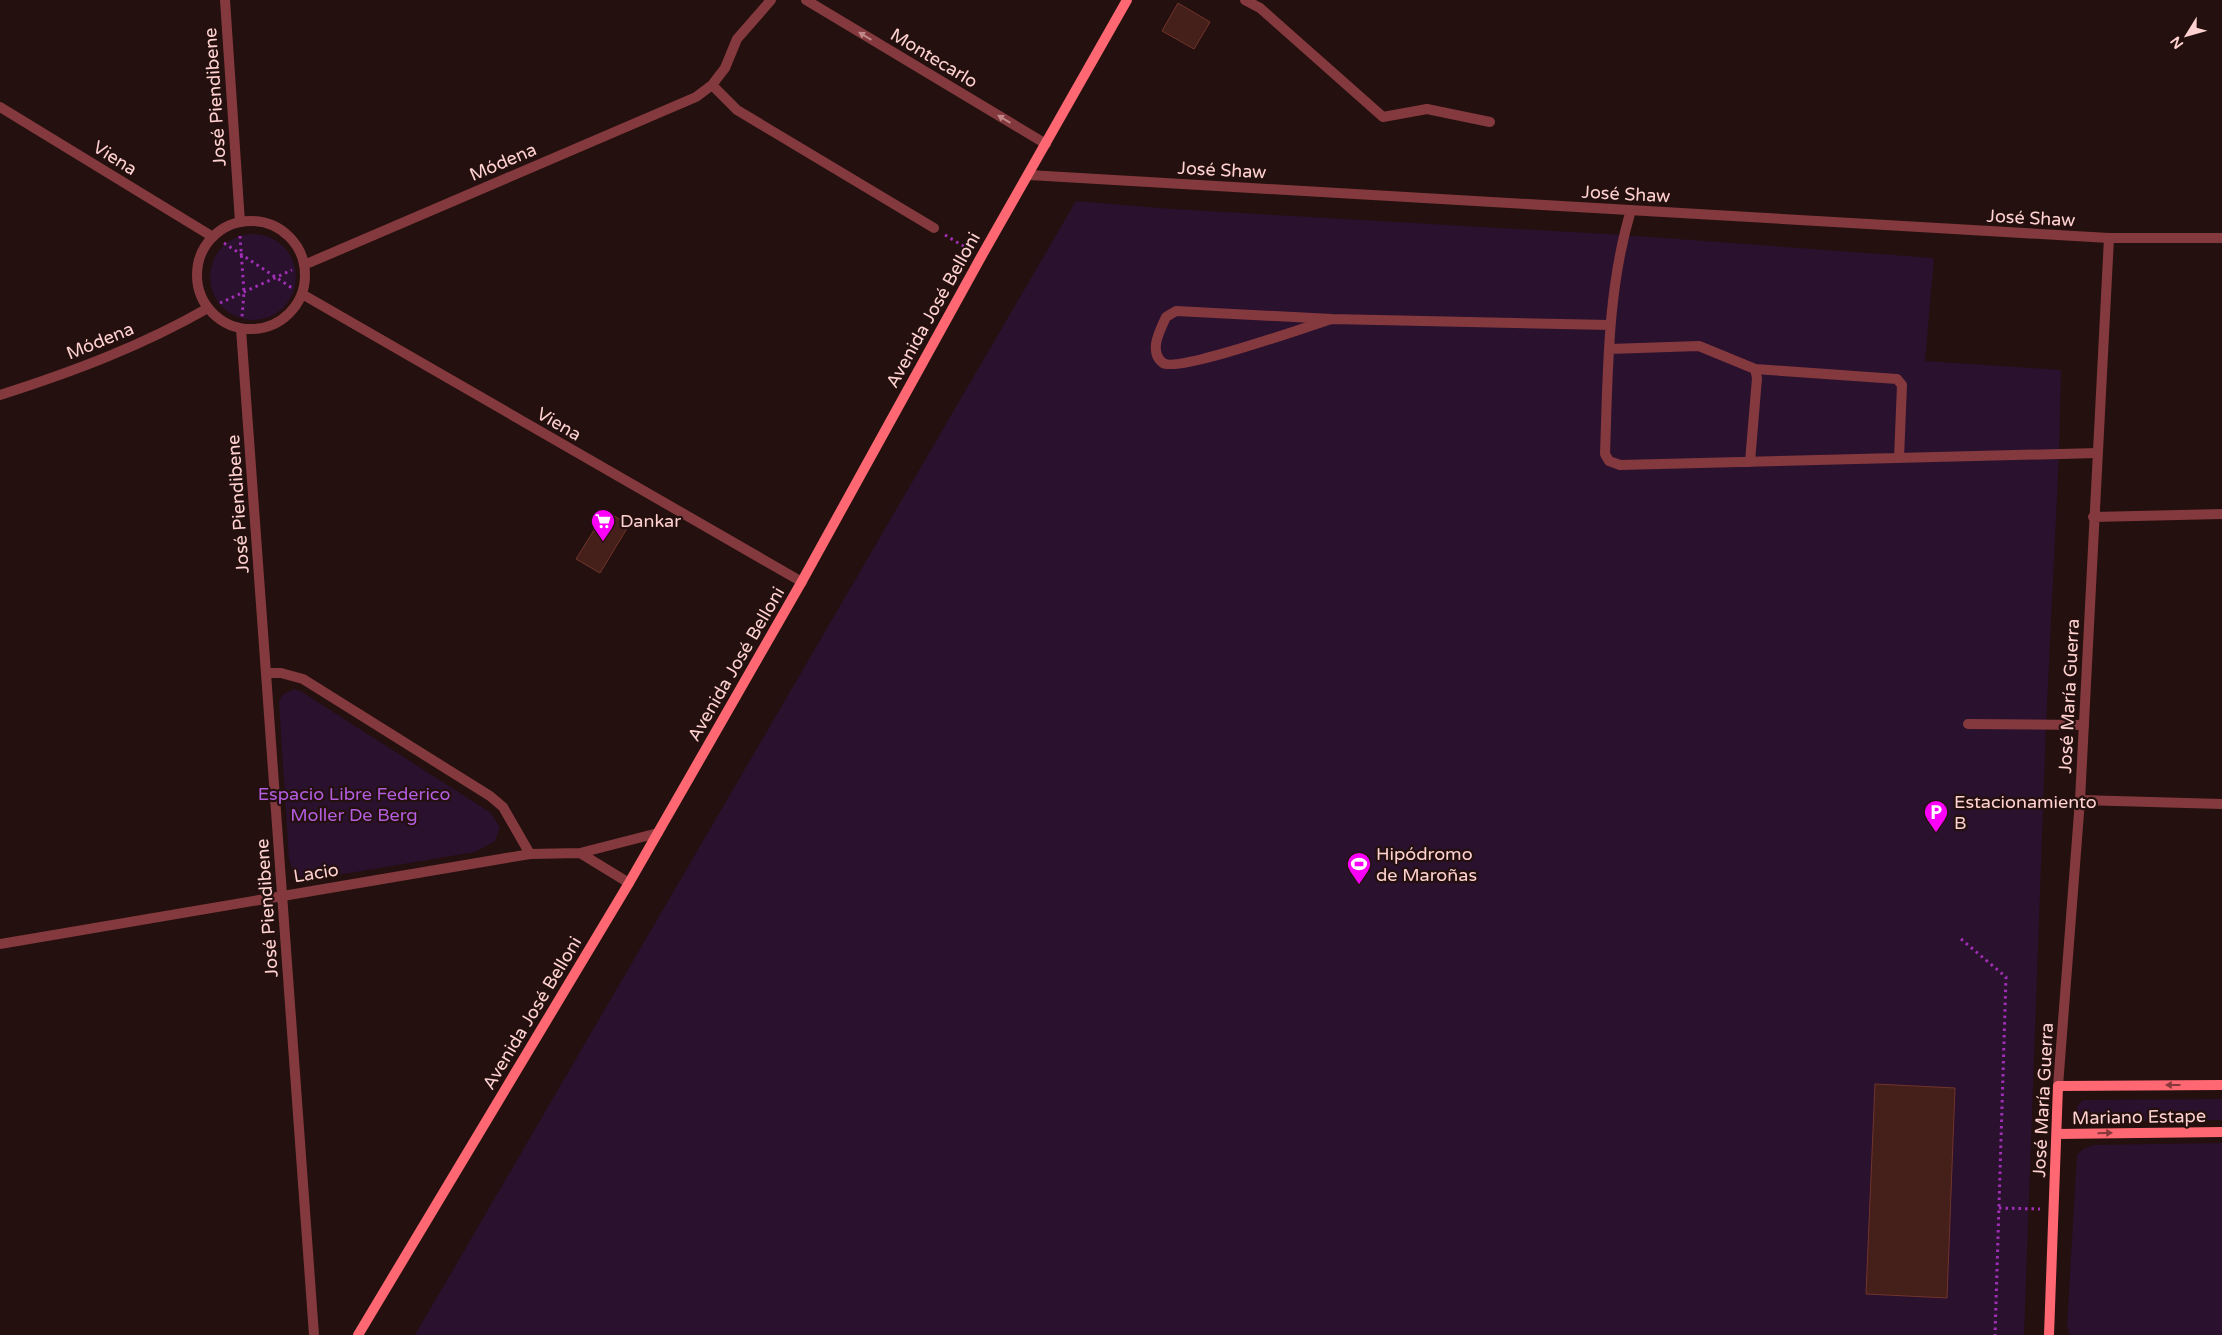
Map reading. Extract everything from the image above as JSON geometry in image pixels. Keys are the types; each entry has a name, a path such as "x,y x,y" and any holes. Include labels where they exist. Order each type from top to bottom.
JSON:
{"main road":[{"name":"Avenida José Belloni","path":"358,1335 658,833 802,582 981,257 1127,0"},
{"name":"Mariano Estape","path":"2058,1086 2222,1085"},
{"name":"José María Guerra","path":"2049,1335 2058,1086"},
{"name":"Mariano Estape","path":"2056,1134 2222,1132"}],"street":[{"name":"José Piendibene","path":"224,0 240,222"},
{"name":"Módena","path":"304,265 696,97 712,85 725,68 737,39 771,0"},
{"name":"Montecarlo","path":"806,0 1046,144"},
{"path":"1245,0 1260,8 1383,117 1427,109 1490,122"},
{"path":"712,85 737,110 934,228"},
{"name":"Viena","path":"0,106 213,237"},
{"name":"José Shaw","path":"1029,175 2109,238 2222,238"},
{"path":"1631,210 1617,262 1610,325 1604,454 1609,461 1620,465 2097,453"},
{"path":"254,221 281,230 299,251 304,265 305,280 302,294 296,305 278,322 266,327 241,329 223,322 208,308 201,297 197,272 204,247 220,230 240,222 254,221"},
{"name":"José María Guerra","path":"2058,1086 2080,800 2093,517 2109,238"},
{"name":"Viena","path":"302,294 802,582"},
{"name":"Módena","path":"0,395 107,357 172,329 208,308"},
{"path":"1332,318 1176,366 1164,364 1159,358 1155,347 1166,317 1176,311 1332,318 1610,325"},
{"name":"José Piendibene","path":"241,329 268,673 314,1335"},
{"path":"1609,349 1699,346 1755,369 1897,379 1902,385 1899,458"},
{"path":"1750,462 1758,378 1755,369"},
{"path":"2093,517 2222,514"},
{"path":"268,673 281,673 303,679 490,796 503,808 530,854"},
{"path":"1968,724 2084,725"},
{"path":"2080,800 2222,804"},
{"name":"Lacio","path":"0,944 530,854 580,853 658,833"},
{"path":"580,853 629,883"}],"path":[{"path":"240,222 244,292 241,329"},
{"path":"934,228 981,257"},
{"path":"213,237 242,253 302,294"},
{"path":"208,308 304,265"},
{"path":"1961,939 2006,977 1995,1335"},
{"path":"1999,1208 2054,1209"}],"green space":[{"name":"Hipódromo de Maroñas","path":"1076,201 1172,209 1623,235 1934,258 1925,361 2061,370 2024,1335 415,1335"},
{"path":"245,234 261,234 270,237 284,246 293,260 296,277 293,294 284,308 270,317 261,320 245,320 229,313 217,301 210,285 210,269 217,253 229,241"},
{"name":"Espacio Libre Federico Moller De Berg","path":"294,689 302,692 491,813 500,828 495,841 475,852 314,879 301,877 297,874 292,868 289,859 279,702 282,695"},
{"path":"2222,1099 2222,1120 2083,1121 2077,1112 2077,1106 2083,1100"},
{"path":"2222,1143 2222,1335 2070,1335 2067,1326 2077,1155 2083,1149 2094,1145"}],"building":[{"path":"1178,3 1210,22 1194,49 1162,31"},
{"name":"Dankar","path":"606,511 629,525 600,573 576,559"},
{"path":"1875,1084 1955,1088 1947,1298 1866,1294"}],"place":[{"name":"Dankar","path":"603,542"},
{"name":"Estacionamiento B","path":"1936,833"},
{"name":"Hipódromo de Maroñas","path":"1359,885"}]}
